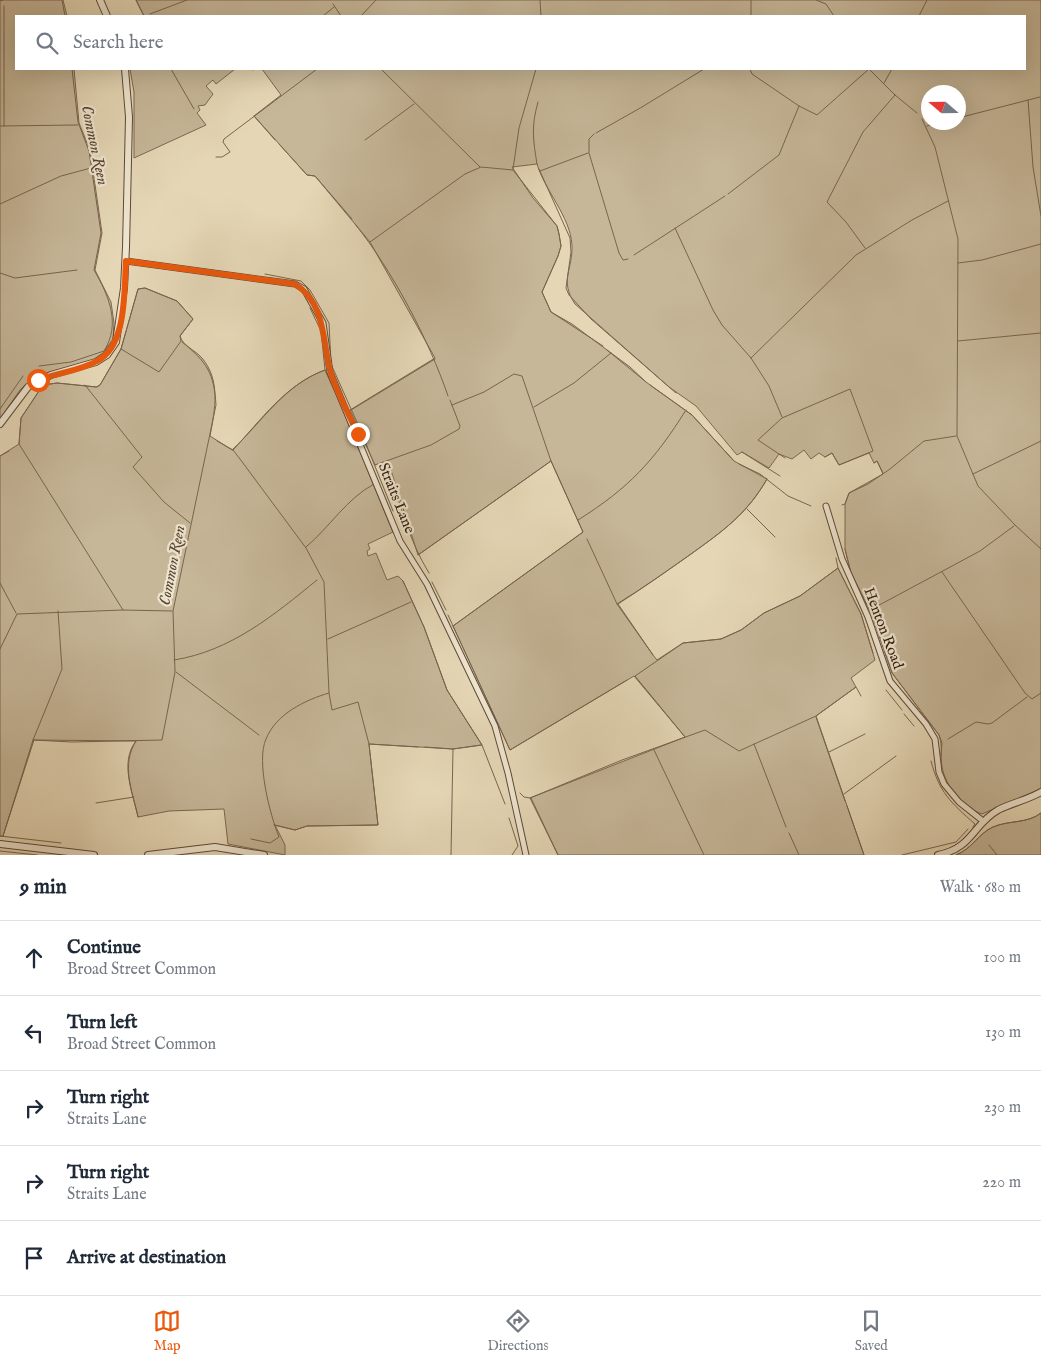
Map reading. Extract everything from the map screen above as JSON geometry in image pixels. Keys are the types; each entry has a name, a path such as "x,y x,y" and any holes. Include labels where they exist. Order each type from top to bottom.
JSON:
{"street":[{"path":"100,0 107,15"},
{"path":"0,424 28,387 51,375 96,362 107,355 116,342 126,261 129,118 125,70"},
{"name":"Straits Lane","path":"126,261 295,284 304,289 322,323 330,372 400,540 427,584 495,726 508,773 526,855"},
{"name":"Henton Road","path":"826,506 842,559 868,617 890,681 926,724 935,739 939,772 944,784 958,802 983,821"},
{"path":"938,855 959,848 969,841 983,821 999,810 1041,792"},
{"path":"0,844 94,855"},
{"path":"148,855 215,847 264,855"}],"shaded area":[{"path":"0,0 63,0 67,15 15,15 15,70 74,70 79,123 90,150 102,233 95,270 111,302 114,323 113,339 103,353 93,360 46,373 30,381 20,390 0,419"},
{"path":"136,0 1041,0 1041,789 982,814 968,807 947,782 941,763 939,735 892,673 872,615 851,573 845,549 845,504 849,493 883,474 877,461 874,463 869,453 839,465 832,453 825,457 819,453 811,459 804,450 792,459 779,454 769,468 742,452 737,455 696,406 669,387 575,304 570,296 567,281 572,245 567,224 537,164 512,167 533,198 557,226 561,246 542,292 551,312 572,324 630,367 646,382 692,415 734,461 767,479 751,502 734,521 703,546 618,604 653,655 657,660 683,643 721,639 741,630 764,613 800,596 838,568 861,614 875,660 851,678 856,687 816,716 864,855 558,855 530,798 685,737 634,676 510,750 453,626 583,532 551,461 418,555 388,461 375,465 350,410 435,358 370,242 315,176 307,175 254,116 281,95 263,70 1026,70 1026,15 144,15"},
{"path":"130,70 234,70 216,84 213,80 206,86 213,94 205,105 198,106 200,110 197,113 206,125 134,158 134,92"},
{"path":"145,288 177,301 193,319 180,336 184,343 202,358 212,376 215,406 210,436 232,450 286,394 298,385 325,370 331,382 393,532 368,544 370,549 367,551 368,556 376,553 387,580 398,576 403,581 424,627 447,690 482,745 453,749 369,744 378,825 307,826 295,830 275,825 285,845 285,855 228,844 224,809 169,811 138,817 128,768 129,759 136,741 34,740 3,836 0,836 0,456 19,444 21,418 43,385 57,383 96,387 100,385 121,349 138,289"},
{"path":"1041,813 1041,855 956,855 967,849 993,827 1030,819"}],"waterway":[{"name":"Common Reen","path":"62,0 65,15"},
{"path":"136,0 144,15"},
{"path":"150,14 187,0"},
{"path":"362,15 376,0"},
{"path":"540,0 541,15"},
{"path":"751,0 751,15"},
{"path":"816,0 826,4 833,15"},
{"path":"920,15 927,0"},
{"path":"333,4 340,15"},
{"path":"4,6 4,126"},
{"path":"324,15 334,7"},
{"name":"Common Reen","path":"39,366 71,362 104,351 112,331 111,310 94,270 101,233 89,151 78,122 72,70"},
{"path":"172,70 194,109"},
{"path":"216,157 222,157 230,152 223,142 224,139 316,70"},
{"path":"382,70 480,167"},
{"path":"513,169 519,128 536,70"},
{"path":"596,133 702,70"},
{"path":"750,70 752,74 799,106 817,115 868,70"},
{"path":"870,70 895,95 917,113"},
{"path":"884,83 891,70"},
{"path":"865,248 846,222 827,202 863,132 895,95"},
{"path":"966,116 1040,97"},
{"path":"1028,100 1033,167 1041,216"},
{"path":"537,164 533,133 538,102"},
{"path":"365,140 414,104"},
{"path":"728,194 779,155 799,106"},
{"path":"254,116 275,140"},
{"path":"0,126 78,125"},
{"path":"927,130 935,147 958,239 957,436 978,486 1041,549"},
{"path":"594,134 589,139 589,153 619,253 623,260 628,259"},
{"path":"279,144 307,175 315,176 352,219"},
{"path":"540,171 588,153"},
{"path":"370,242 465,174 481,167 513,170 557,226 561,246 542,292 551,312 603,346"},
{"path":"0,204 61,176 91,168"},
{"path":"539,169 570,238 571,252 566,288 569,295 591,319 676,393"},
{"path":"634,255 725,196"},
{"path":"751,358 856,255 912,220 948,201"},
{"path":"355,224 382,262 408,306 431,352 448,396"},
{"path":"675,228 713,310 722,325 751,358 769,386 782,417"},
{"path":"958,263 982,260 1041,244"},
{"path":"0,273 15,278 77,270"},
{"path":"265,274 301,281 310,290 329,323 331,364 360,429"},
{"path":"121,349 159,372 181,341 180,336 193,319 177,301 145,288 138,289 121,349 100,385 97,387 57,383 43,385 21,418 19,444 123,610"},
{"path":"310,308 321,331 325,370 341,406"},
{"path":"958,341 1041,333"},
{"name":"Common Reen","path":"33,740 72,742 162,740 175,672 173,611 216,405 213,384 208,369 198,356 182,342"},
{"path":"607,350 646,382"},
{"path":"534,407 574,383 611,353"},
{"path":"351,410 435,359"},
{"path":"233,450 264,415 286,394 298,384 325,370"},
{"path":"452,405 484,392 514,374 522,376 551,461 583,532 453,626"},
{"path":"0,409 23,376"},
{"path":"85,385 142,457 133,467 164,502 190,523"},
{"path":"650,385 692,415 734,461"},
{"path":"785,458 758,440 782,418 850,389 873,451 839,465 832,453 825,457"},
{"path":"375,465 431,445 459,429 460,426 450,400"},
{"path":"578,520 626,485 639,472 663,444 686,410"},
{"path":"362,434 393,511"},
{"path":"842,505 845,504 849,493 868,484 890,469 924,441 956,436"},
{"path":"217,441 233,450 240,459 306,548 324,582 329,693 332,710 358,702 369,744 378,825 307,826 295,830 274,825"},
{"path":"973,474 1041,441"},
{"path":"0,456 9,451"},
{"path":"742,452 780,476"},
{"path":"388,461 409,533 429,573"},
{"path":"418,555 551,461"},
{"path":"874,463 877,461 883,473"},
{"path":"739,464 760,474 788,496 811,506"},
{"path":"617,604 703,546 734,521 751,502 767,479"},
{"path":"373,483 393,532"},
{"path":"306,547 355,497 374,484"},
{"path":"747,509 775,537"},
{"path":"870,610 980,551 1014,526"},
{"path":"587,539 617,604 653,655"},
{"path":"845,549 851,573 872,615 892,673 939,735 942,743 941,756"},
{"path":"836,558 838,568 861,614 873,653"},
{"path":"685,737 635,676 683,643 721,639 741,630 764,613 800,596 838,568"},
{"path":"942,572 1025,693 1032,699 1041,693"},
{"path":"174,660 214,649 251,630 317,580"},
{"path":"403,581 424,627 447,690 482,745 505,804"},
{"path":"432,582 446,610"},
{"path":"0,583 16,613"},
{"path":"328,639 411,602"},
{"path":"0,649 17,614 123,610 172,611"},
{"path":"3,836 33,740 62,669 58,611"},
{"path":"448,615 510,750 627,680"},
{"path":"176,672 259,735"},
{"path":"520,793 524,797 530,798 622,760 705,730 739,751 816,716 856,687 861,696"},
{"path":"886,690 902,710"},
{"path":"251,839 270,843 279,837 268,802 263,774 263,749 266,739 277,722 292,709 329,693"},
{"path":"948,739 976,722 992,723 1027,697"},
{"path":"904,714 914,726"},
{"path":"816,717 845,801"},
{"path":"829,752 865,734"},
{"path":"136,741 128,758 128,768 138,817"},
{"path":"369,744 418,747"},
{"path":"754,744 786,827"},
{"path":"425,747 453,749 481,745"},
{"path":"451,855 453,749"},
{"path":"654,750 704,855"},
{"path":"844,794 896,756"},
{"path":"931,761 942,789 959,810 975,824 973,827"},
{"path":"96,803 134,797"},
{"path":"531,798 558,855"},
{"path":"847,806 864,855"},
{"path":"956,855 967,849 993,827 1030,819 1041,813"},
{"path":"509,818 518,846 512,855"},
{"path":"902,855 956,842 968,829"},
{"path":"789,833 799,855"},
{"path":"0,836 61,843"},
{"path":"989,845 997,855"},
{"path":"0,851 37,855"}],"route":[{"path":"38,380 96,362 107,355 116,342 119,328 126,261 295,284 304,289 322,323 330,372 358,434"}]}
